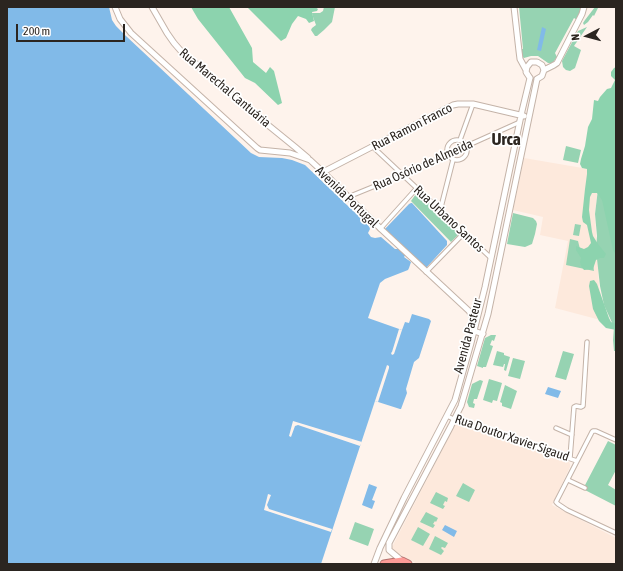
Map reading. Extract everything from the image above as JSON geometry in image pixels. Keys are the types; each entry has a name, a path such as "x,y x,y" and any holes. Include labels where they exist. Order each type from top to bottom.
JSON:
{"highway":[{"name":"Avenida Pasteur","path":"384,564 405,562"}],"street":[{"name":"Avenida Portugal","path":"115,7 120,19 131,33 256,148 290,153 310,160 381,230 469,311 472,316 474,331"},
{"name":"Rua Marechal Cantuária","path":"152,7 167,33 181,51 310,160"},
{"path":"514,7 520,59 527,74 530,78 537,79 542,76 544,70 542,65 534,62 528,64 526,70"},
{"path":"544,70 557,63 582,14 584,7"},
{"name":"Avenida Pasteur","path":"374,564 404,498 455,400 478,316 530,78"},
{"name":"Avenida Pasteur","path":"405,562 391,552 389,547 391,540 455,420 463,400 487,319 537,79"},
{"name":"Rua Ramon Franco","path":"323,172 453,105 463,103 473,104 528,117"},
{"path":"460,140 473,104"},
{"name":"Rua Osório de Almeida","path":"348,197 402,175 520,122"},
{"path":"454,140 460,140 467,146 466,156 460,160 453,160 448,154 447,148 449,143 454,140"},
{"name":"Rua Urbano Santos","path":"372,146 491,258"},
{"path":"290,153 295,147"},
{"path":"440,211 453,160"},
{"path":"512,162 519,163"},
{"path":"381,230 416,189"},
{"path":"425,271 464,233"},
{"path":"478,316 487,319"},
{"path":"474,331 483,334"},
{"path":"570,458 574,407 582,406 587,342"},
{"name":"Rua Doutor Xavier Sigaud","path":"447,416 577,461"},
{"path":"556,428 572,435"},
{"path":"616,440 593,431 556,502 567,510 616,533"},
{"path":"568,480 585,488"},
{"path":"404,498 412,501"}],"shaded area":[{"path":"524,158 600,171 595,214 599,287 608,322 555,308 568,241 540,235 543,217 513,210"},
{"path":"456,423 569,462 570,467 552,505 616,538 616,564 417,564 393,551 392,547"}],"green space":[{"path":"191,7 229,7 252,48 253,62 266,73 270,67 274,71 282,103 278,105 255,83 245,78 198,19"},
{"path":"247,7 315,7 318,9 317,11 312,12 314,21 309,23 306,19 298,16 292,24 286,38 281,41"},
{"path":"324,7 335,7 332,22 317,36 315,36 311,30 316,25 312,13 320,13 323,11"},
{"path":"519,7 584,7 577,20 574,18 555,53 557,57 552,63 548,63 538,56 524,58 521,56 520,49 523,49"},
{"path":"595,7 598,8 594,16 593,15 584,25 583,23"},
{"path":"587,27 574,46 581,50 575,68 570,71 566,70 563,67 562,61 578,31"},
{"path":"616,67 616,255 613,250 602,200 597,193 592,193 590,197 589,210 592,232 598,244 606,254 604,258 596,260 593,269 584,270 581,266 581,258 576,250 576,246 584,249 591,243 587,225 583,222 582,217 587,169 582,168 580,164 588,127 592,119 594,100 598,101 607,89 611,88 615,80 611,76 611,72"},
{"path":"616,94 616,351 614,351 614,327 604,305 600,286 596,250 597,236 595,214 598,189"},
{"path":"566,146 581,150 578,163 563,160"},
{"path":"416,194 419,194 461,232 451,242 411,201"},
{"path":"513,213 533,218 536,221 537,224 532,244 525,247 507,244"},
{"path":"575,224 581,225 579,236 573,235"},
{"path":"570,239 578,241 580,249 591,252 594,271 566,265"},
{"path":"594,280 597,284 611,322 616,324 616,330 606,328 599,321 593,309 589,286 590,281"},
{"path":"491,335 496,335 494,341 492,340 490,345 493,346 486,367 483,368 477,366 485,338"},
{"path":"497,351 510,357 506,371 504,370 505,364 503,367 493,365"},
{"path":"563,351 574,354 566,380 555,377"},
{"path":"513,358 525,361 520,379 508,376"},
{"path":"489,379 502,383 497,401 493,400 492,403 483,400"},
{"path":"480,380 483,381 477,399 474,399 474,408 469,407 467,402 472,384"},
{"path":"505,385 517,391 511,409 502,406 502,403 500,402"},
{"path":"608,441 616,445 616,470 608,485 616,490 616,506 583,489"},
{"path":"463,483 475,490 469,502 456,496"},
{"path":"436,492 448,498 447,502 445,501 443,505 445,506 443,509 430,503"},
{"path":"426,512 438,518 433,524 435,525 433,528 420,522"},
{"path":"355,522 374,529 368,546 349,539"},
{"path":"418,527 430,534 423,546 411,540"},
{"path":"435,536 448,543 445,548 441,548 444,551 441,555 429,549"}],"water":[{"path":"7,7 109,7 112,20 116,26 251,153 259,157 282,158 305,165 369,226 370,229 368,233 371,237 381,237 395,249 398,249 399,248 384,230 409,204 412,203 447,241 447,245 426,268 407,253 404,257 411,262 408,270 385,279 380,283 368,318 402,330 405,322 409,323 412,314 431,321 419,358 414,362 406,389 407,393 401,409 375,401 321,564 7,564"},
{"path":"542,27 546,29 541,51 537,50"},
{"path":"548,387 561,391 558,398 545,394"},
{"path":"369,484 377,487 372,500 375,501 372,509 362,505"},
{"path":"445,525 457,531 454,537 442,530"}],"pier":[{"path":"399,329 402,330 394,354 392,355 391,353"},
{"path":"387,365 389,368 378,402 375,401"},
{"path":"293,421 362,442 360,446 298,425 295,426 291,437 289,436"},
{"path":"268,494 271,495 267,505 269,509 332,529 331,532 264,510"}],"district":[{"name":"Urca","path":"506,140"}]}
